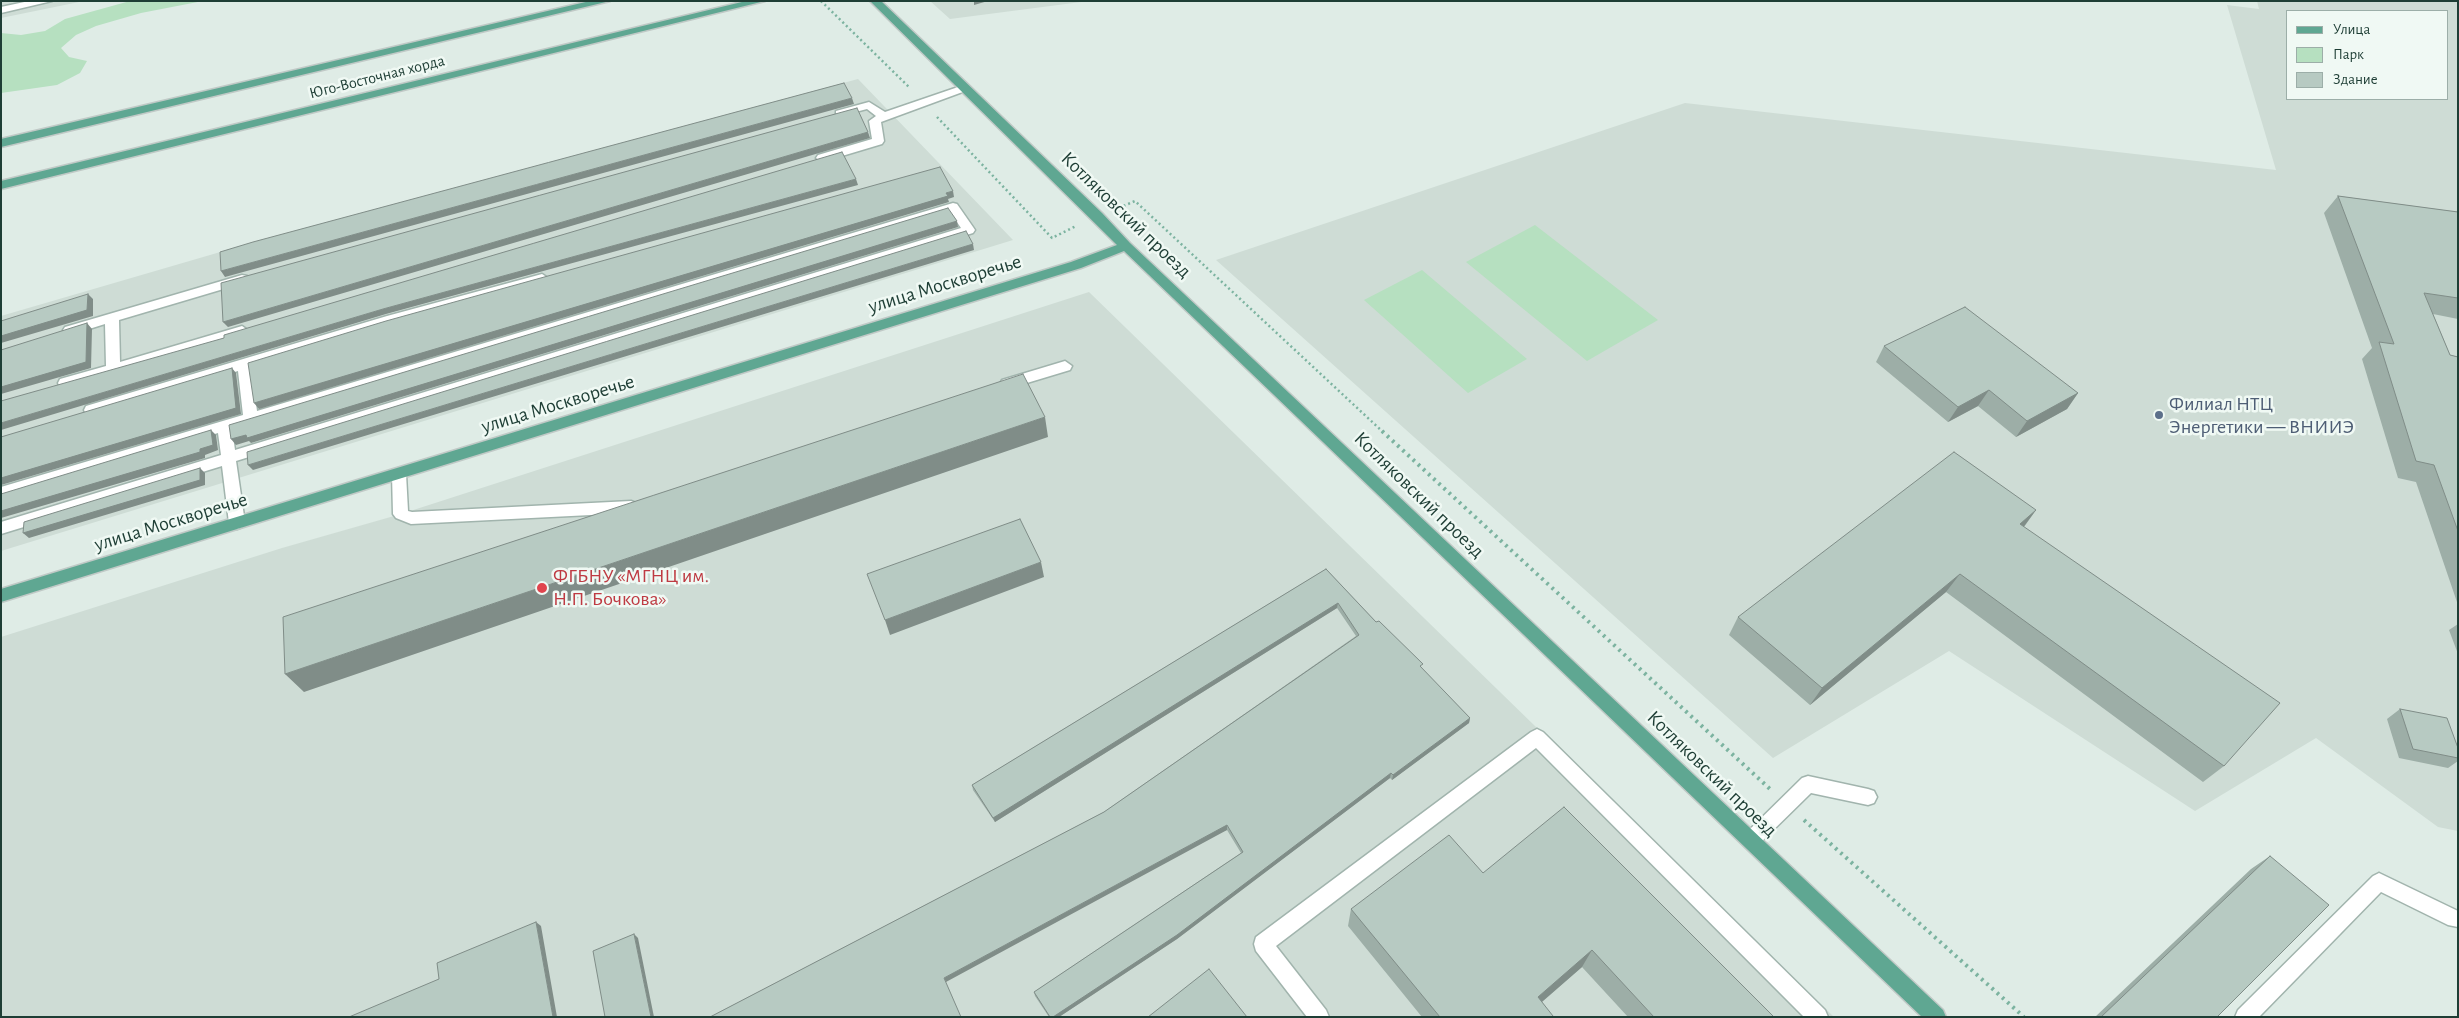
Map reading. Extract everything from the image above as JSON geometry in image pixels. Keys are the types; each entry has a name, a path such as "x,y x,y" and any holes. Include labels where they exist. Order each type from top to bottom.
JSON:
{"main road":[{"name":"Юго-Восточная хорда","path":"1,143 605,1"},
{"name":"Юго-Восточная хорда","path":"1,185 760,1"},
{"name":"Котляковский проезд","path":"875,1 1098,216 1126,246 1936,1017"},
{"name":"улица Москворечье","path":"1,596 1076,264 1126,246"}],"lane":[{"path":"1,10 47,1"},
{"path":"811,161 878,141 875,120 964,88"},
{"path":"830,116 869,106 884,116"},
{"path":"1,493 953,207 969,230 1,528"},
{"path":"76,414 387,321 558,273"},
{"path":"57,334 257,274"},
{"path":"112,318 113,369"},
{"path":"48,388 256,326"},
{"path":"244,364 251,418"},
{"path":"990,389 1065,366"},
{"path":"224,426 237,523"},
{"path":"399,474 401,514 411,518 628,508 646,502"},
{"path":"1319,1017 1263,944 1537,737 1818,1017"},
{"path":"1751,840 1808,784 1868,797"},
{"path":"2245,1017 2380,882 2455,919"}],"path":[{"path":"821,1 923,102 1052,238 1135,201 1152,219 1787,805 2024,1017"}],"shaded area":[{"path":"1,1 84,1 1,18"},
{"path":"930,1 1089,1 950,19"},
{"path":"2257,1 2458,1 2458,831 2438,827 2316,738 2195,811 1949,651 1773,758 1216,260 1685,103 2276,170 2227,5 2259,9"},
{"path":"858,79 1013,240 1,551 1,316 258,241"},
{"path":"1089,292 1834,1017 1,1017 1,637 282,548 401,514"}],"green space":[{"path":"130,1 203,1 141,13 96,26 76,35 61,48 69,57 87,61 80,73 57,85 1,93 1,33 21,35 45,31 65,19"},
{"path":"1535,225 1658,320 1587,361 1466,262"},
{"path":"1422,270 1527,359 1468,393 1364,300"}],"building":[{"path":"844,83 852,98 221,271 220,252 253,242"},
{"path":"857,108 868,132 223,322 221,283"},
{"path":"842,152 856,179 383,309 1,423 1,401 224,338 224,335"},
{"path":"940,167 953,191 946,193 948,196 254,403 248,363 386,321"},
{"path":"2338,196 2458,212 2458,298 2424,293 2450,355 2458,357 2458,531 2434,465 2416,461 2379,342 2394,344"},
{"path":"948,208 957,221 247,438 246,435 231,439 229,425"},
{"path":"966,231 973,244 248,465 247,452"},
{"path":"88,294 87,310 1,336 1,321"},
{"path":"1965,307 2078,393 2027,421 1989,390 1958,407 1884,346"},
{"path":"87,323 86,362 1,387 1,350"},
{"path":"232,368 236,408 1,478 1,437"},
{"path":"1023,374 1045,417 285,674 283,617"},
{"path":"211,430 213,445 200,449 200,452 1,511 1,494"},
{"path":"1954,452 2036,510 2020,524 2280,703 2224,766 1960,574 1822,688 1738,617"},
{"path":"200,468 200,480 23,533 24,522"},
{"path":"1020,519 1041,562 885,620 867,574"},
{"path":"1326,569 1376,622 1379,621 1423,664 1420,666 1470,718 1393,775 1391,773 1177,935 1053,1017 1050,1017 1034,992 1243,852 1227,825 944,978 961,1017 710,1017 1104,812 1359,635 1338,603 993,818 972,785"},
{"path":"2400,709 2447,718 2458,748 2458,758 2413,749"},
{"path":"1564,807 1774,1017 1654,1017 1592,950 1538,997 1552,1017 1440,1017 1351,909 1449,835 1483,873"},
{"path":"2270,856 2329,905 2217,1017 2101,1017"},
{"path":"536,922 553,1017 349,1017 439,979 437,963"},
{"path":"634,934 651,1017 605,1017 593,951"},
{"path":"1209,969 1247,1017 1148,1017"}],"place":[{"name":"Филиал НТЦ Энергетики — ВНИИЭ","path":"2159,415"},
{"name":"ФГБНУ «МГНЦ им. Н.П. Бочкова»","path":"542,588"}]}
